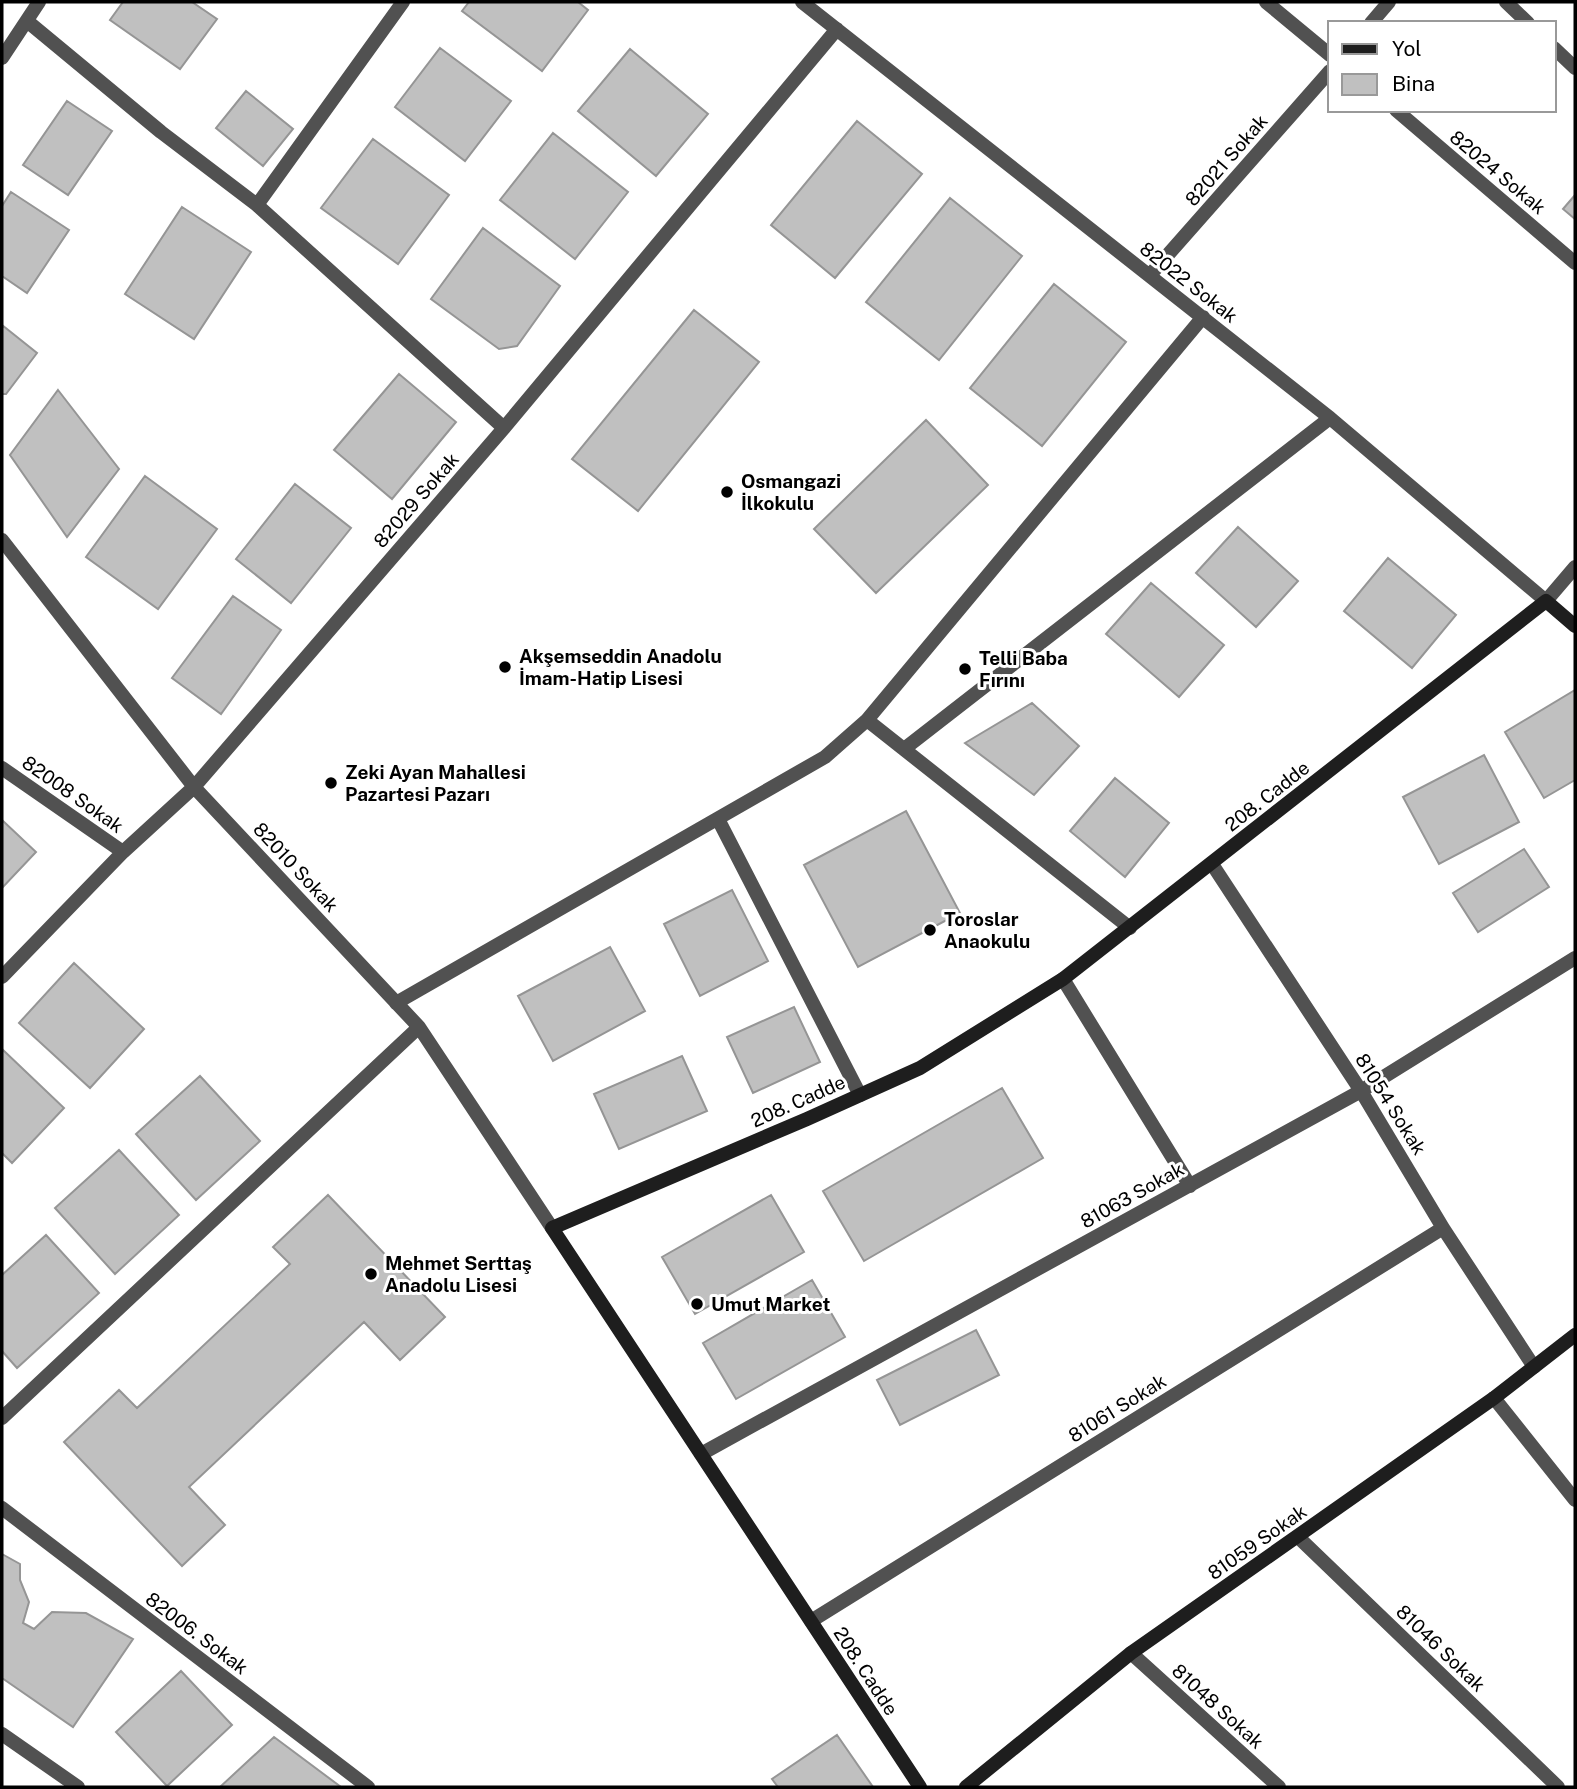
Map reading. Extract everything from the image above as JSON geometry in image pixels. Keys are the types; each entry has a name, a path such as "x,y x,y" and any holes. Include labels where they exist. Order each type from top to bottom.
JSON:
{"street":[{"path":"2,58 39,2"},
{"path":"257,205 403,2"},
{"name":"82022 Sokak","path":"802,2 1330,418 1546,601"},
{"path":"1266,2 1328,53"},
{"path":"1373,21 1389,2"},
{"path":"1506,2 1526,21"},
{"path":"27,21 161,132 257,205 504,428"},
{"name":"82029 Sokak","path":"2,977 123,852 194,787 504,428 837,29"},
{"path":"1556,50 1575,68"},
{"name":"82021 Sokak","path":"1150,275 1328,73"},
{"name":"82024 Sokak","path":"1397,112 1575,263"},
{"path":"396,1003 825,757 867,720 1203,317"},
{"path":"904,749 1330,418"},
{"name":"82010 Sokak","path":"2,540 194,787 419,1027 552,1228"},
{"path":"1575,567 1546,601 1575,626"},
{"name":"208. Cadde","path":"920,1787 552,1228 920,1068 1063,979 1546,601"},
{"path":"867,720 1130,928"},
{"name":"82008 Sokak","path":"2,768 123,852"},
{"path":"718,819 860,1095"},
{"name":"81054 Sokak","path":"1212,864 1361,1091 1443,1228 1534,1367"},
{"name":"81063 Sokak","path":"701,1454 1361,1091 1575,958"},
{"path":"1063,979 1190,1186"},
{"path":"2,1418 419,1027"},
{"name":"81061 Sokak","path":"811,1622 1443,1228"},
{"name":"81059 Sokak","path":"966,1787 1131,1653 1494,1398 1575,1335"},
{"path":"1494,1398 1575,1500"},
{"name":"82006. Sokak","path":"2,1508 368,1787"},
{"name":"81046 Sokak","path":"1298,1537 1558,1787"},
{"name":"81048 Sokak","path":"1131,1653 1279,1787"},
{"path":"2,1734 78,1787"}],"building":[{"path":"123,2 192,2 217,19 180,69 110,20"},
{"path":"469,2 578,2 588,10 542,71 462,11"},
{"path":"440,48 511,101 465,161 395,107"},
{"path":"630,49 708,114 656,176 578,111"},
{"path":"246,91 293,129 263,166 216,128"},
{"path":"67,101 112,131 68,195 23,165"},
{"path":"857,121 922,174 835,278 771,225"},
{"path":"553,133 628,192 575,259 500,200"},
{"path":"373,139 449,195 398,264 321,208"},
{"path":"11,192 69,230 27,293 2,276 2,206"},
{"path":"1575,195 1575,219 1563,209"},
{"path":"950,198 1022,256 939,360 866,302"},
{"path":"182,207 251,252 194,339 125,294"},
{"path":"483,228 560,286 517,346 499,349 431,299"},
{"path":"1054,284 1126,342 1042,446 970,388"},
{"path":"694,310 759,362 638,511 572,459"},
{"path":"2,325 37,353 6,394 2,394"},
{"path":"399,374 456,422 392,499 334,450"},
{"path":"58,390 119,469 67,537 10,455"},
{"path":"926,420 988,485 876,593 814,529"},
{"path":"145,476 217,529 158,609 86,557"},
{"path":"295,484 351,528 291,603 236,559"},
{"path":"1238,527 1298,581 1256,627 1196,573"},
{"path":"1388,558 1456,615 1412,668 1344,611"},
{"path":"1151,583 1224,645 1179,697 1106,634"},
{"path":"233,596 281,630 221,714 172,678"},
{"path":"1575,690 1575,780 1544,798 1505,732"},
{"path":"1032,703 1079,746 1034,795 965,743"},
{"path":"1484,755 1519,822 1439,864 1403,797"},
{"path":"1115,778 1169,823 1125,877 1070,831"},
{"path":"906,811 960,913 858,967 804,865"},
{"path":"2,820 36,852 2,888"},
{"path":"1524,849 1549,887 1478,932 1453,893"},
{"path":"732,890 768,961 700,996 664,924"},
{"path":"610,947 645,1011 553,1061 518,996"},
{"path":"74,963 144,1029 90,1088 19,1023"},
{"path":"794,1007 820,1062 753,1093 727,1037"},
{"path":"2,1049 64,1108 12,1163 2,1153"},
{"path":"682,1056 707,1111 619,1149 594,1094"},
{"path":"200,1076 260,1141 196,1200 136,1134"},
{"path":"1002,1088 1043,1158 864,1261 823,1191"},
{"path":"119,1150 179,1215 115,1274 55,1208"},
{"path":"328,1195 445,1317 400,1360 364,1322 189,1487 225,1525 182,1566 64,1442 119,1390 137,1408 290,1264 273,1247"},
{"path":"771,1195 804,1252 695,1314 662,1257"},
{"path":"46,1235 99,1293 17,1368 2,1351 2,1275"},
{"path":"812,1280 845,1337 736,1399 703,1343"},
{"path":"976,1330 999,1375 900,1425 877,1380"},
{"path":"2,1554 20,1564 20,1580 29,1602 23,1623 34,1629 52,1612 86,1613 133,1639 73,1727 2,1678"},
{"path":"181,1671 232,1725 167,1786 116,1732"},
{"path":"837,1735 873,1787 778,1787 772,1779"},
{"path":"274,1737 341,1787 220,1787"}],"place":[{"name":"Osmangazi İlkokulu","path":"727,492"},
{"name":"Akşemseddin Anadolu İmam-Hatip Lisesi","path":"505,667"},
{"name":"Telli Baba Fırını","path":"965,669"},
{"name":"Zeki Ayan Mahallesi Pazartesi Pazarı","path":"331,783"},
{"name":"Toroslar Anaokulu","path":"930,930"},
{"name":"Mehmet Serttaş Anadolu Lisesi","path":"371,1274"},
{"name":"Umut Market","path":"697,1304"}]}
